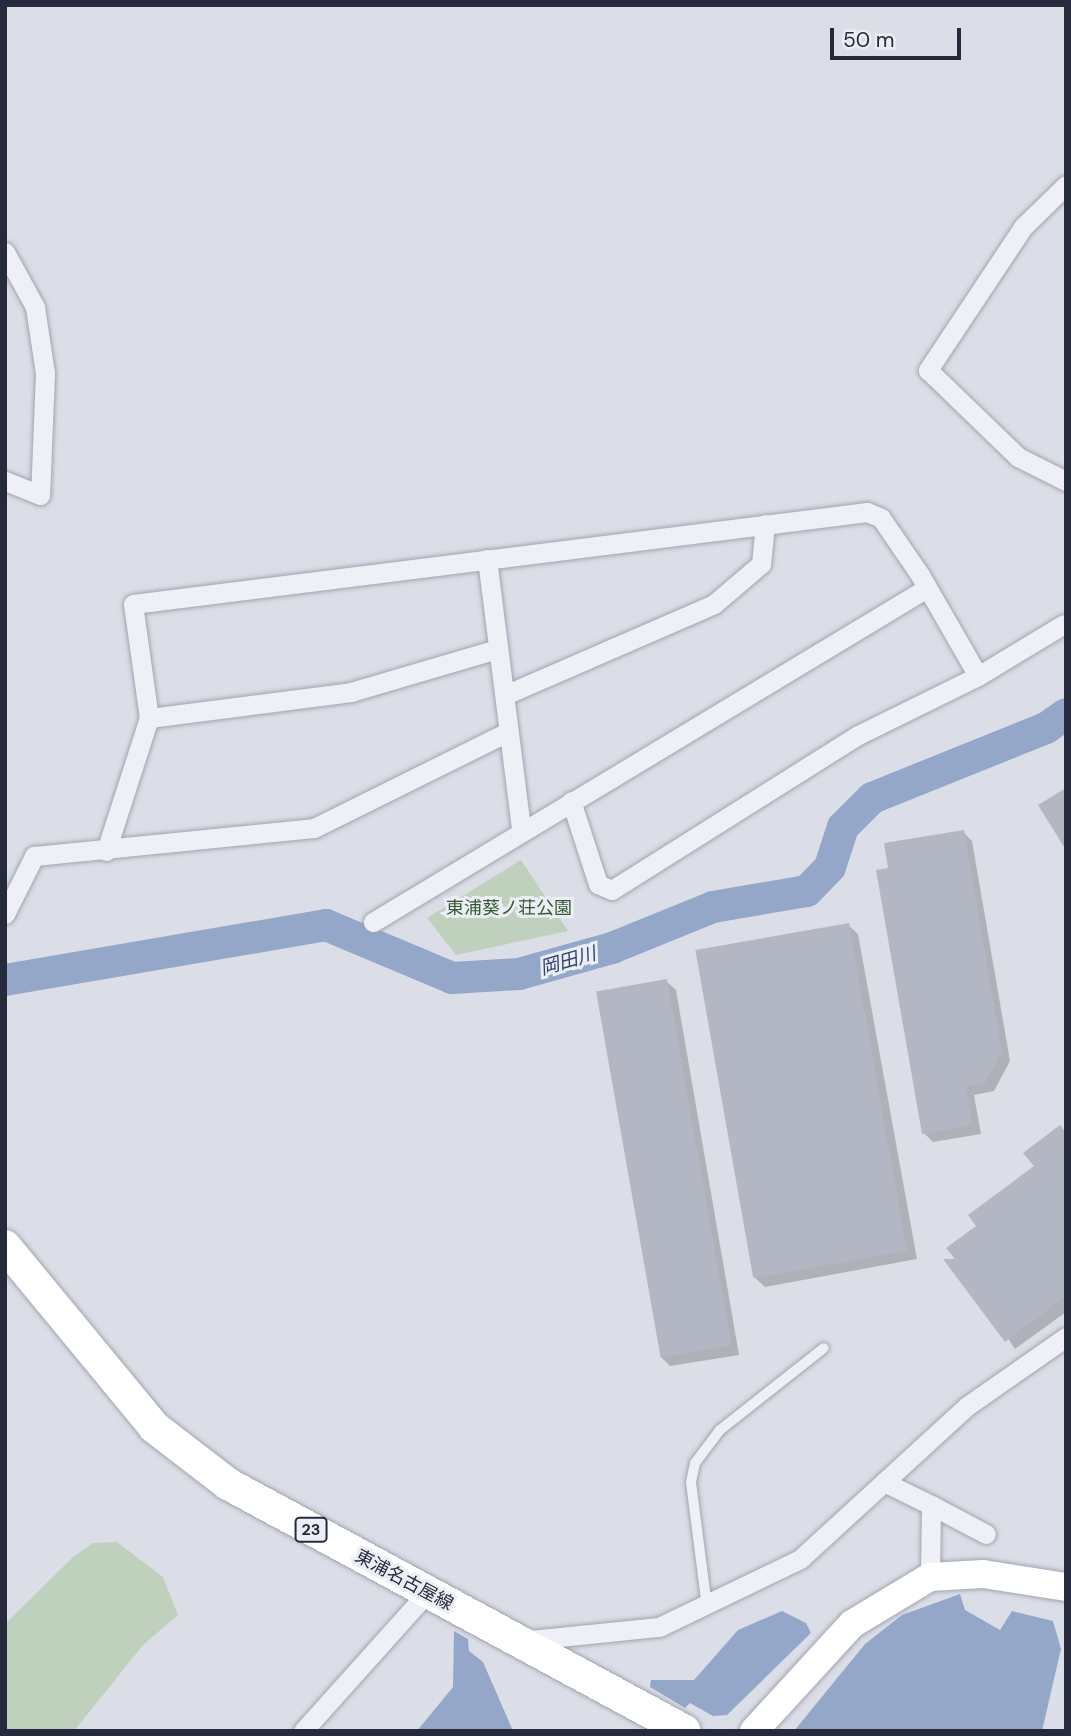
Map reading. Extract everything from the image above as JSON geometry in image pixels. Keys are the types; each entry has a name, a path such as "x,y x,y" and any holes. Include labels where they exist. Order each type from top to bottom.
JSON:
{"main road":[{"name":"東浦名古屋線","path":"5,1245 154,1427 228,1484 685,1731"}],"street":[{"path":"1066,186 1023,227 928,370 1018,457 1066,481"},
{"path":"5,252 37,314 45,373 40,495 5,481"},
{"path":"106,851 149,718 133,604 765,524 877,515 927,588 978,676"},
{"path":"505,695 714,604 761,564 765,524"},
{"path":"487,559 521,829"},
{"path":"373,922 521,829 927,588"},
{"path":"571,801 598,884 612,890 848,740 978,676 1064,624"},
{"path":"149,718 351,692 497,649"},
{"path":"5,914 34,856 106,851 314,828 507,732"},
{"path":"516,1642 659,1627 707,1608 800,1559 967,1406 1066,1337"},
{"path":"884,1482 986,1534"},
{"path":"930,1577 931,1505"},
{"path":"754,1731 852,1624 930,1577 983,1574 1066,1587"},
{"path":"303,1731 427,1592"}],"lane":[{"path":"707,1608 691,1482 695,1463 720,1430 824,1348"}],"green space":[{"name":"東浦葵ノ荘公園","path":"521,860 568,931 456,955 427,918"},
{"path":"117,1542 163,1577 178,1615 143,1645 74,1731 5,1731 5,1624 73,1557 93,1543"}],"water":[{"path":"960,1594 965,1610 1000,1630 1012,1611 1053,1621 1061,1649 1042,1731 794,1731 865,1644 902,1615"},
{"path":"782,1611 806,1623 811,1633 727,1715 713,1716 690,1703 685,1708 650,1687 651,1680 694,1680 738,1630"},
{"path":"454,1631 468,1639 469,1651 483,1662 513,1731 417,1731 453,1687"}],"building":[{"path":"1066,788 1066,850 1038,805"},
{"path":"964,830 1002,1051 985,1083 966,1086 973,1125 922,1134 876,870 888,868 884,843"},
{"path":"849,923 907,1251 753,1278 695,950"},
{"path":"667,979 732,1345 661,1358 596,992"},
{"path":"1060,1125 1066,1133 1066,1296 1005,1342 943,1259 955,1259 946,1248 976,1226 968,1215 1034,1166 1023,1153"}],"waterway":[{"name":"岡田川","path":"5,980 326,925 452,978 519,974 612,948 713,907 807,891 830,867 843,827 872,798 1046,728 1066,714"}]}
